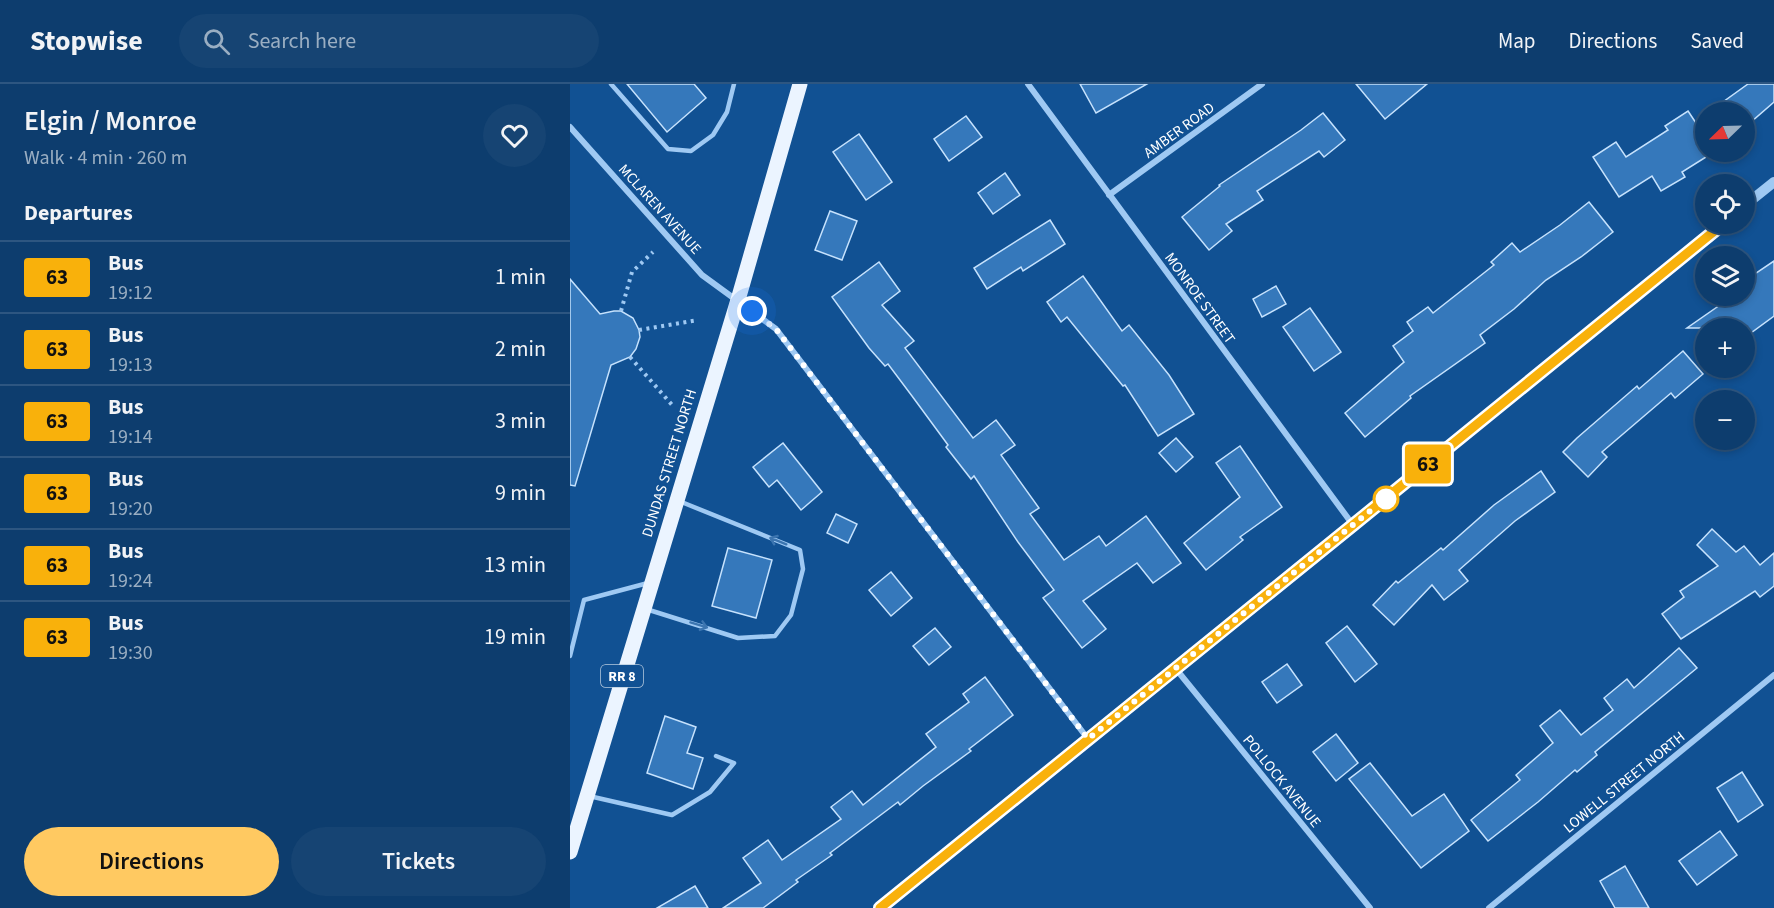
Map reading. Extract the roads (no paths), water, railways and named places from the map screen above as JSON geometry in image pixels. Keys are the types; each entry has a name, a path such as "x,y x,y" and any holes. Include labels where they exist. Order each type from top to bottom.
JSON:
{"main road":[{"name":"DUNDAS STREET NORTH","path":"570,852 738,300 800,84"}],"street":[{"name":"MONROE STREET","path":"1028,84 1353,525"},
{"name":"AMBER ROAD","path":"1109,195 1262,84"},
{"name":"MCLAREN AVENUE","path":"570,127 702,275 738,300"},
{"path":"1755,197 1774,182"},
{"path":"880,908 1711,234"},
{"path":"738,300 776,329 1088,739"},
{"name":"POLLOCK AVENUE","path":"1176,669 1370,908"},
{"name":"LOWELL STREET NORTH","path":"1489,908 1774,675"}],"lane":[{"path":"611,84 668,149 691,151 713,135 727,112 734,84"},
{"path":"643,608 738,638 775,636 791,615 803,569 800,550 676,500"},
{"path":"570,656 584,600 651,582"},
{"path":"586,796 672,815 710,792 734,763 716,756"}]}
